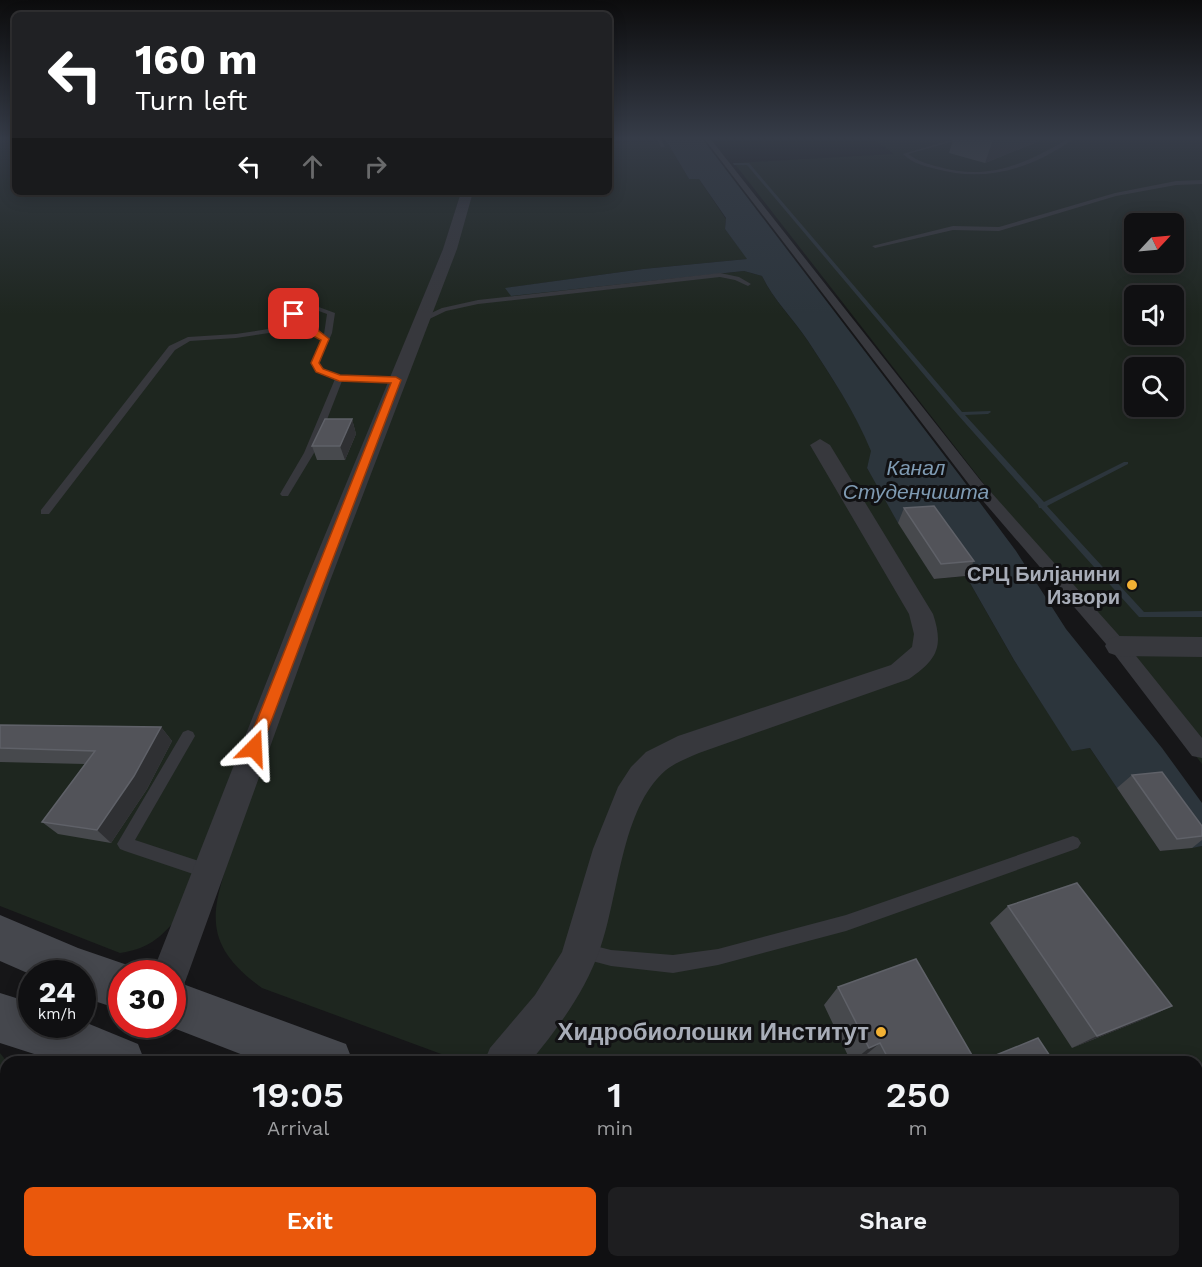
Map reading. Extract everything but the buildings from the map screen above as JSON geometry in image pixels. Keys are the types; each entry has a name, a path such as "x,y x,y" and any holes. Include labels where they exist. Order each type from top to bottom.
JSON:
{"main road":[{"path":"0,938 76,971 108,981"},
{"path":"186,1009 312,1056"},
{"path":"0,1018 65,1039 106,1056"}],"street":[{"path":"175,960 301,625 396,380 450,249 466,196"},
{"path":"752,196 976,484 1027,545 1119,646 1200,750"},
{"path":"509,1056 545,1010 581,951 610,846 633,791 644,773 656,762 692,744 900,672 918,661 927,648 928,635 921,614 820,445"},
{"path":"1119,646 1202,647"}],"lane":[{"path":"875,246 953,228 999,229 1111,196"},
{"path":"420,320 444,309 497,299 720,275 737,278 748,284"},
{"path":"325,339 294,322 294,314 308,308 328,310 332,317 325,339 315,363 319,370 339,378 396,380"},
{"path":"45,512 172,348 188,339 236,336 302,326"},
{"path":"285,494 313,445 339,378"},
{"path":"188,736 125,844 209,871"},
{"path":"581,951 611,958 674,964 718,957 846,923 1073,843"}],"shaded area":[{"path":"0,196 460,196 444,247 279,650 173,923 150,943 120,953 0,906"},
{"path":"470,196 711,196 726,219 725,229 748,259 643,269 506,288 640,282 744,271 762,276 808,341 850,408 872,451 867,468 934,579 966,576 1014,660 1072,750 1090,748 1160,851 1202,846 1202,1056 447,1056 262,988 240,970 226,953 218,935 216,918 217,900 237,833"},
{"name":"СРЦ Билјанини Извори","path":"760,196 1202,196 1202,764"}],"water":[{"name":"Канал Студенчишта","path":"711,196 746,196 960,476 1016,551 1066,629 1162,748 1202,803 1202,846 1192,848 1147,785 1117,788 1090,748 1072,751 1014,660 966,576 928,520 898,523 867,468 871,451 850,408 808,341 762,276 744,271 511,296 505,288 643,269 747,259 725,229 726,218"}],"waterway":[{"path":"775,196 960,414"},
{"path":"960,414 988,412"},
{"path":"960,414 1043,505"},
{"path":"1043,505 1126,463"},
{"path":"1043,505 1142,615 1202,614"}],"place":[{"name":"СРЦ Билјанини Извори","path":"1132,585"},
{"name":"Хидробиолошки Институт","path":"881,1032"}],"route":[{"path":"254,748 396,380 339,378 319,370 315,363 325,339 320,334 294,322 292,318 294,314"}]}
